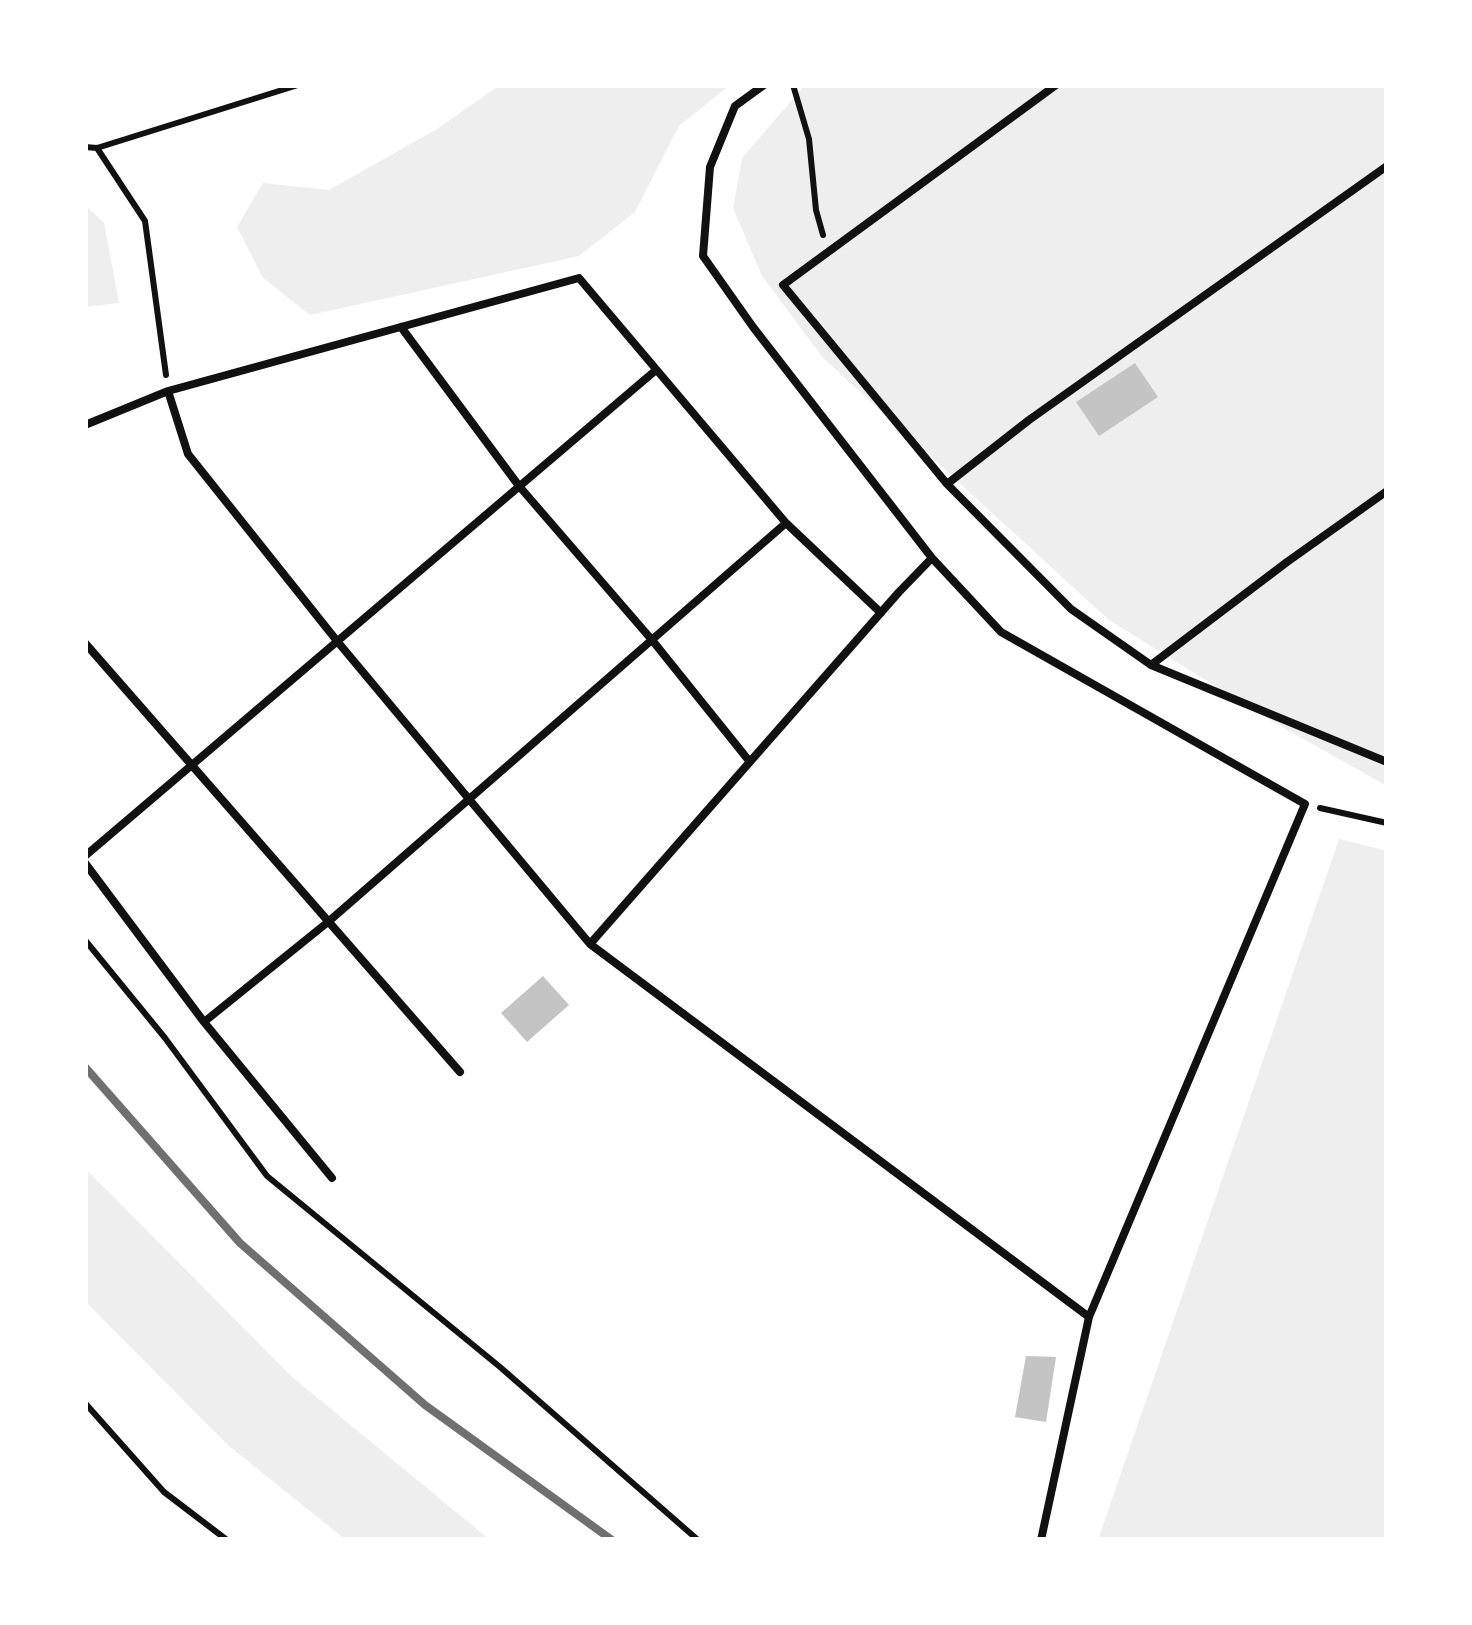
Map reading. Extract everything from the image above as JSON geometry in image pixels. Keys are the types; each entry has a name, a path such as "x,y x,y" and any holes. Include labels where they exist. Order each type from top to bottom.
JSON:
{"lane":[{"path":"764,85 734,106 710,167 703,256 753,327 932,558 1001,632 1305,804 1089,1317 1041,1540"},
{"path":"1056,85 783,285 947,484 1071,609 1151,665 1387,762"},
{"path":"947,484 1028,420 1387,166"},
{"path":"85,425 168,391 579,278 786,523 880,613"},
{"path":"402,327 519,486 652,640 750,762"},
{"path":"332,1178 204,1022 85,860 192,764 656,370"},
{"path":"168,391 188,454 337,641 590,944 1089,1317"},
{"path":"1151,665 1387,491"},
{"path":"204,1022 328,922 786,523"},
{"path":"590,944 932,558"},
{"path":"85,643 460,1072"}],"path":[{"path":"85,147 98,148 298,85"},
{"path":"793,85 809,139 816,210 828,252"},
{"path":"98,148 146,221 168,391"},
{"path":"1305,804 1387,824"},
{"path":"85,940 165,1038 267,1176 500,1368 698,1540"},
{"path":"85,1403 164,1492 226,1540"}],"shaded area":[{"path":"500,85 730,85 679,126 635,212 579,256 310,315 263,278 237,227 263,183 329,190 437,129"},
{"path":"805,85 1387,85 1387,786 1268,719 1109,620 823,358 762,276 733,208 742,158"},
{"path":"85,205 104,223 119,303 85,307"},
{"path":"1339,839 1387,851 1387,1540 1098,1540"},
{"path":"85,1168 291,1376 490,1540 346,1540 229,1446 85,1301"}],"building":[{"path":"1135,363 1158,397 1099,436 1076,402"},
{"path":"543,976 569,1005 527,1042 501,1013"},
{"path":"1026,1356 1056,1357 1046,1422 1015,1417"}],"railway":[{"path":"85,1067 240,1243 425,1405 612,1540"}]}
